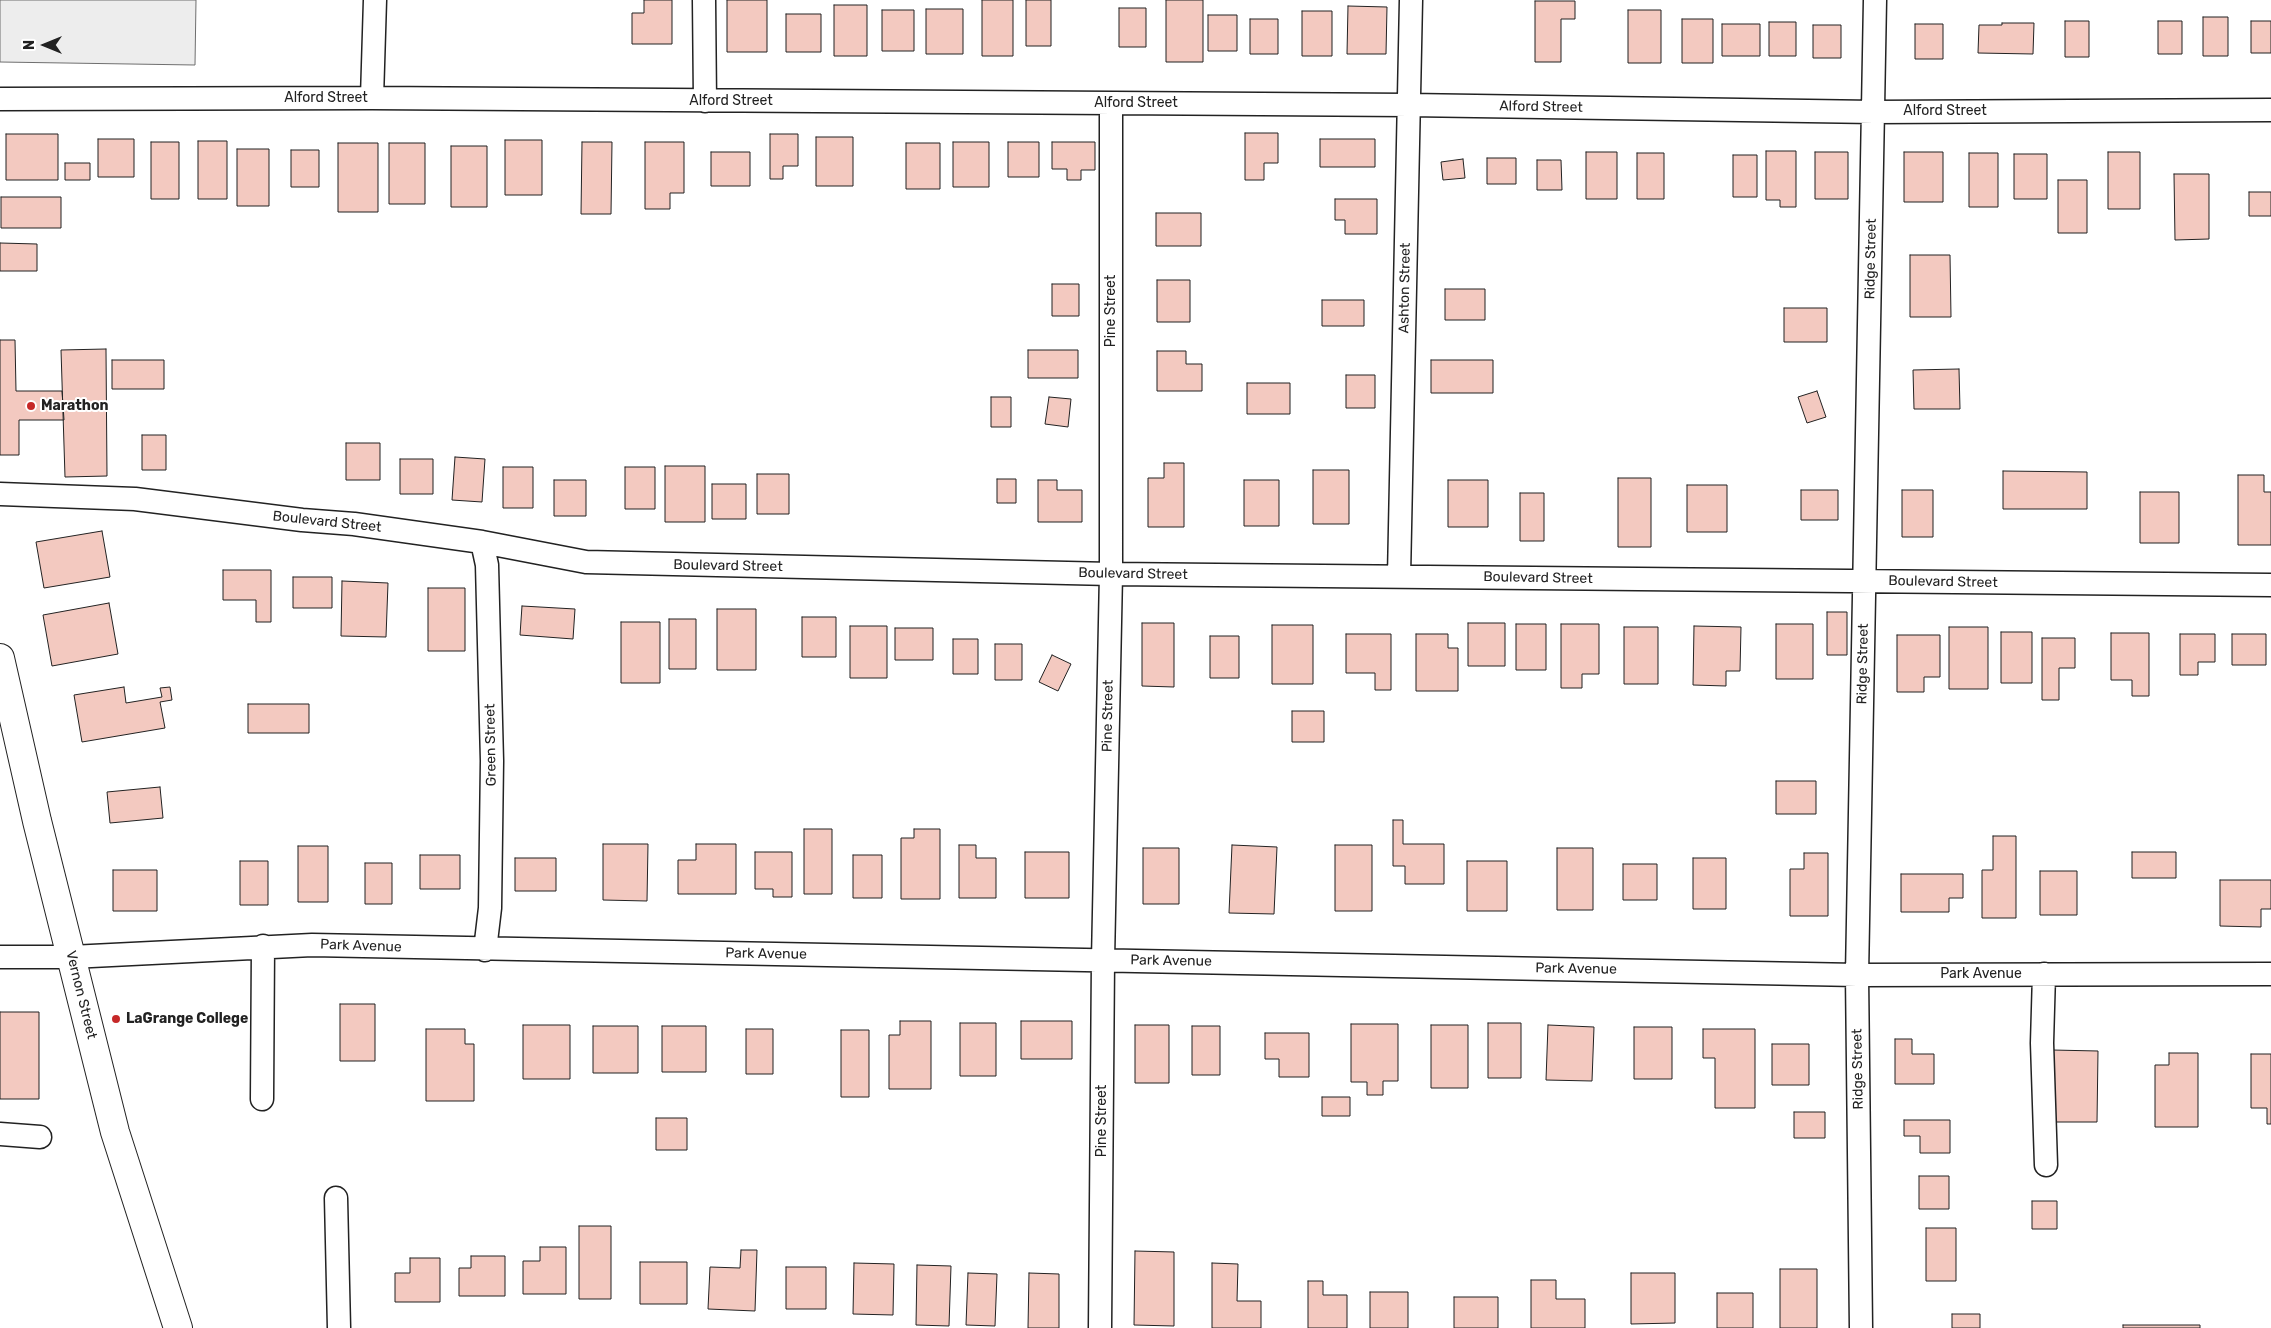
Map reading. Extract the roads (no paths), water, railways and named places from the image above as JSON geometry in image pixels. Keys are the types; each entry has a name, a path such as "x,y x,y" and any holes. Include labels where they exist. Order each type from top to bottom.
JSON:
{"main road":[{"name":"Vernon Street","path":"0,658 37,821 115,1132 178,1328"}],"street":[{"path":"372,98 375,0"},
{"path":"704,0 705,101"},
{"name":"Ashton Street","path":"1399,576 1411,0"},
{"name":"Ridge Street","path":"1860,1328 1857,975 1875,0"},
{"name":"Alford Street","path":"0,99 372,98 1409,105 1874,112 2271,110"},
{"name":"Pine Street","path":"1100,1328 1103,960 1111,574 1111,103"},
{"name":"Boulevard Street","path":"0,494 135,499 482,542 586,562 1111,574 2271,586"},
{"name":"Green Street","path":"482,542 487,565 492,761 490,908 485,950"},
{"name":"Park Avenue","path":"0,957 71,956 312,945 485,950 1857,975 2271,974"},
{"path":"262,1100 263,946"},
{"path":"2044,974 2042,1043 2046,1165"},
{"path":"0,1134 40,1137"},
{"path":"336,1198 339,1328"}],"place":[{"name":"Marathon","path":"31,406"},
{"name":"LaGrange College","path":"116,1019"}]}
